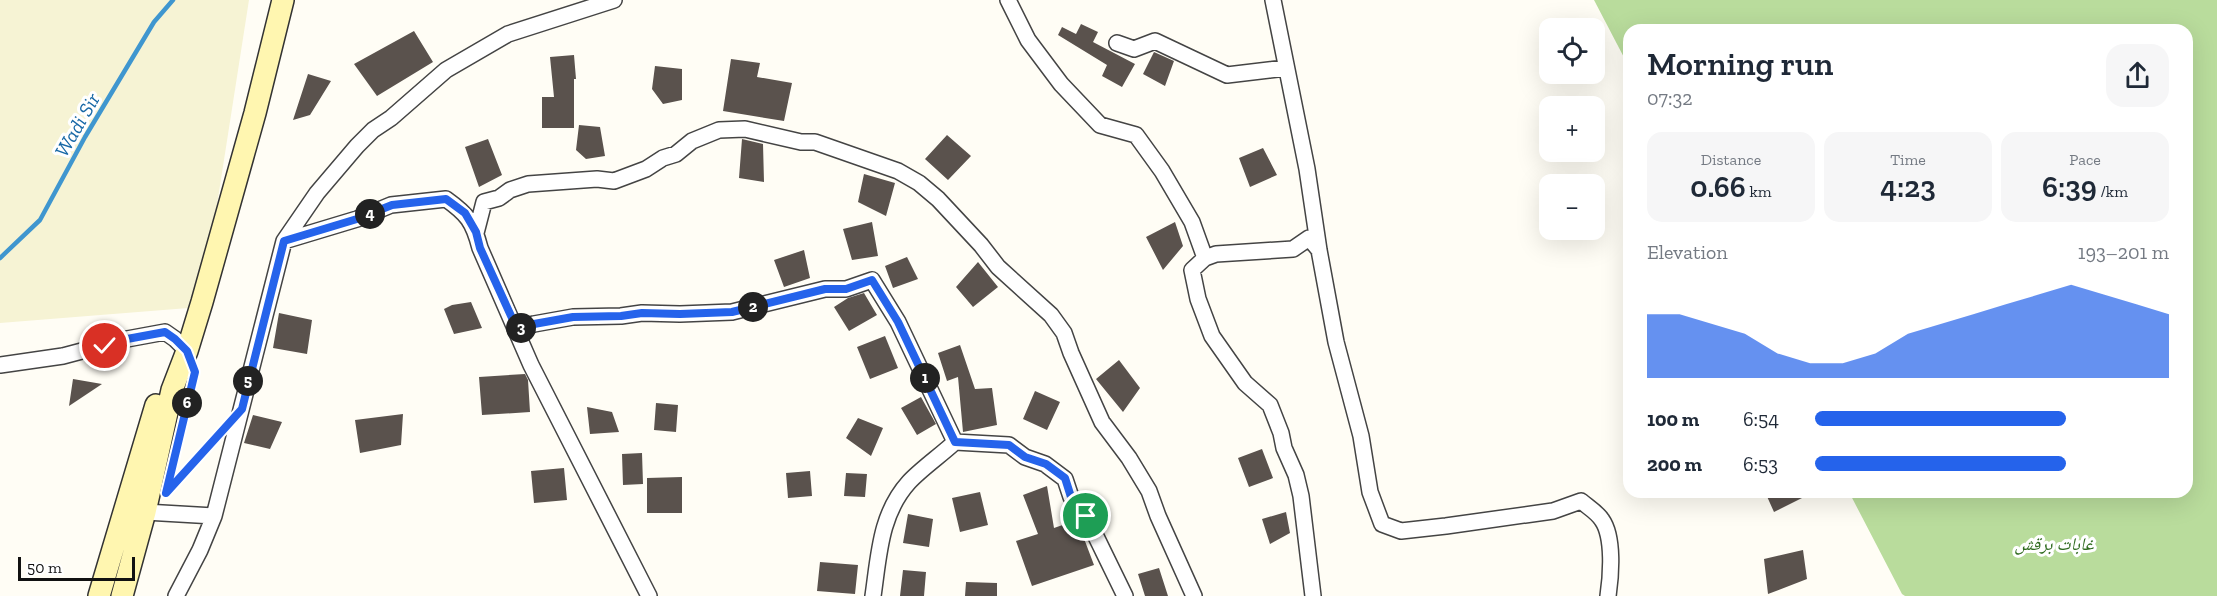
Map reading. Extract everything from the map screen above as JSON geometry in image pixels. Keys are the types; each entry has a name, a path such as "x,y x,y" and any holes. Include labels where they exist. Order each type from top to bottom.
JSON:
{"main road":[{"path":"122,596 145,512 172,390 187,351 255,113 284,0"},
{"path":"99,596 155,407 172,390"}],"street":[{"path":"176,596 200,550 214,516 284,241 317,193 373,130 392,118 446,70 508,34 614,0"},
{"path":"1008,0 1028,40 1068,92 1100,125 1136,135 1162,171 1192,222 1205,258"},
{"path":"1273,0 1307,169 1336,342 1361,436 1370,492 1382,524 1401,531 1446,526 1553,510 1581,501 1601,518 1607,529 1610,554 1608,596"},
{"path":"1117,44 1134,49 1155,41 1227,75 1286,68"},
{"path":"476,232 484,202 499,198 510,190 528,184 597,179 614,181 646,169 663,158 676,154 692,141 719,130 746,129 801,142 815,142 898,171 919,183 938,199 981,244 998,267 1051,315 1064,333 1102,422 1129,458 1149,491 1194,596"},
{"path":"284,241 357,219 392,205 446,199 465,213 476,232 480,248 531,365 649,596"},
{"path":"1313,596 1306,525 1296,475 1284,448 1281,433 1270,405 1245,383 1212,336 1198,298 1192,270 1205,258 1216,254 1293,249 1309,238 1319,250"},
{"path":"517,329 573,317 642,313 732,312 825,289 846,289 872,280 898,322 955,442"},
{"path":"0,365 63,356 127,339 165,332 187,351"},
{"path":"873,596 878,558 888,513 910,482 955,442 1009,445 1025,457 1046,464 1065,478 1071,497 1086,516 1125,596"},
{"path":"145,512 214,516"}],"path":[{"path":"169,482 166,493 219,434"}],"shaded area":[{"path":"0,0 249,0 201,307 0,323"}],"green space":[{"name":"غابات برقش","path":"1594,0 2217,0 2217,596 1905,596 1852,498 2193,498 2193,24 1623,24 1623,56"}],"building":[{"path":"1081,24 1098,32 1093,42 1135,64 1122,87 1102,76 1107,65 1058,35 1062,27 1076,34"},
{"path":"414,31 433,62 377,96 354,64"},
{"path":"1154,52 1174,61 1165,86 1143,74"},
{"path":"574,55 576,79 574,79 574,128 542,128 542,97 554,97 550,57"},
{"path":"731,59 760,63 757,77 792,83 784,121 723,111"},
{"path":"655,66 682,69 682,100 663,104 652,89"},
{"path":"308,74 331,81 310,115 293,120"},
{"path":"579,125 600,127 605,156 586,159 576,150"},
{"path":"947,135 971,156 948,180 925,159"},
{"path":"488,139 502,175 479,187 465,147"},
{"path":"742,139 763,144 764,182 739,178"},
{"path":"1263,148 1277,175 1250,187 1239,158"},
{"path":"864,174 895,183 886,216 858,202"},
{"path":"872,222 878,256 852,260 843,229"},
{"path":"1175,222 1183,246 1163,270 1146,237"},
{"path":"804,250 810,278 784,287 774,260"},
{"path":"907,257 918,279 893,288 885,266"},
{"path":"978,262 998,287 973,307 956,287"},
{"path":"864,293 877,315 849,331 834,307 848,298"},
{"path":"471,302 482,328 454,334 444,309 452,305"},
{"path":"279,313 312,320 307,354 273,348"},
{"path":"885,336 898,368 870,379 857,347"},
{"path":"960,345 975,389 992,388 997,425 963,432 958,377 947,381 938,353"},
{"path":"1119,360 1140,388 1123,412 1096,379"},
{"path":"525,374 528,380 530,412 482,415 479,377"},
{"path":"73,379 102,384 69,406"},
{"path":"1035,391 1060,402 1047,430 1023,419"},
{"path":"921,397 936,424 917,435 901,408"},
{"path":"656,403 678,405 676,432 654,430"},
{"path":"587,407 612,412 619,432 590,434"},
{"path":"403,414 401,445 360,453 355,420"},
{"path":"253,415 282,422 270,449 244,443"},
{"path":"858,418 883,428 871,456 846,438"},
{"path":"1262,449 1273,478 1249,487 1238,458"},
{"path":"642,453 643,484 623,485 622,454"},
{"path":"564,468 567,500 534,503 531,471"},
{"path":"810,471 812,496 788,498 786,473"},
{"path":"846,473 867,474 865,497 844,496"},
{"path":"682,477 682,513 647,513 647,478"},
{"path":"1047,486 1054,528 1077,520 1094,565 1032,586 1016,541 1038,534 1023,495"},
{"path":"980,492 988,525 960,532 952,498"},
{"path":"1768,498 1802,498 1774,512"},
{"path":"1286,512 1290,533 1270,544 1262,519"},
{"path":"908,514 933,519 929,547 903,543"},
{"path":"1803,550 1807,579 1768,594 1764,559"},
{"path":"820,562 858,565 855,594 817,591"},
{"path":"1159,568 1168,596 1145,596 1138,574"},
{"path":"903,570 926,572 924,596 900,596"},
{"path":"966,582 997,583 997,596 965,596"}],"waterway":[{"name":"Wadi Sir","path":"0,258 40,220 85,137 154,22 173,0"}],"route":[{"path":"105,346 127,339 165,332 187,351 195,372 166,493 242,409 284,241 357,219 392,205 446,199 465,213 476,232 480,248 517,329 573,317 642,313 732,312 825,289 846,289 872,280 898,322 955,442 1009,445 1025,457 1046,464 1065,478 1071,497 1086,516"}]}
